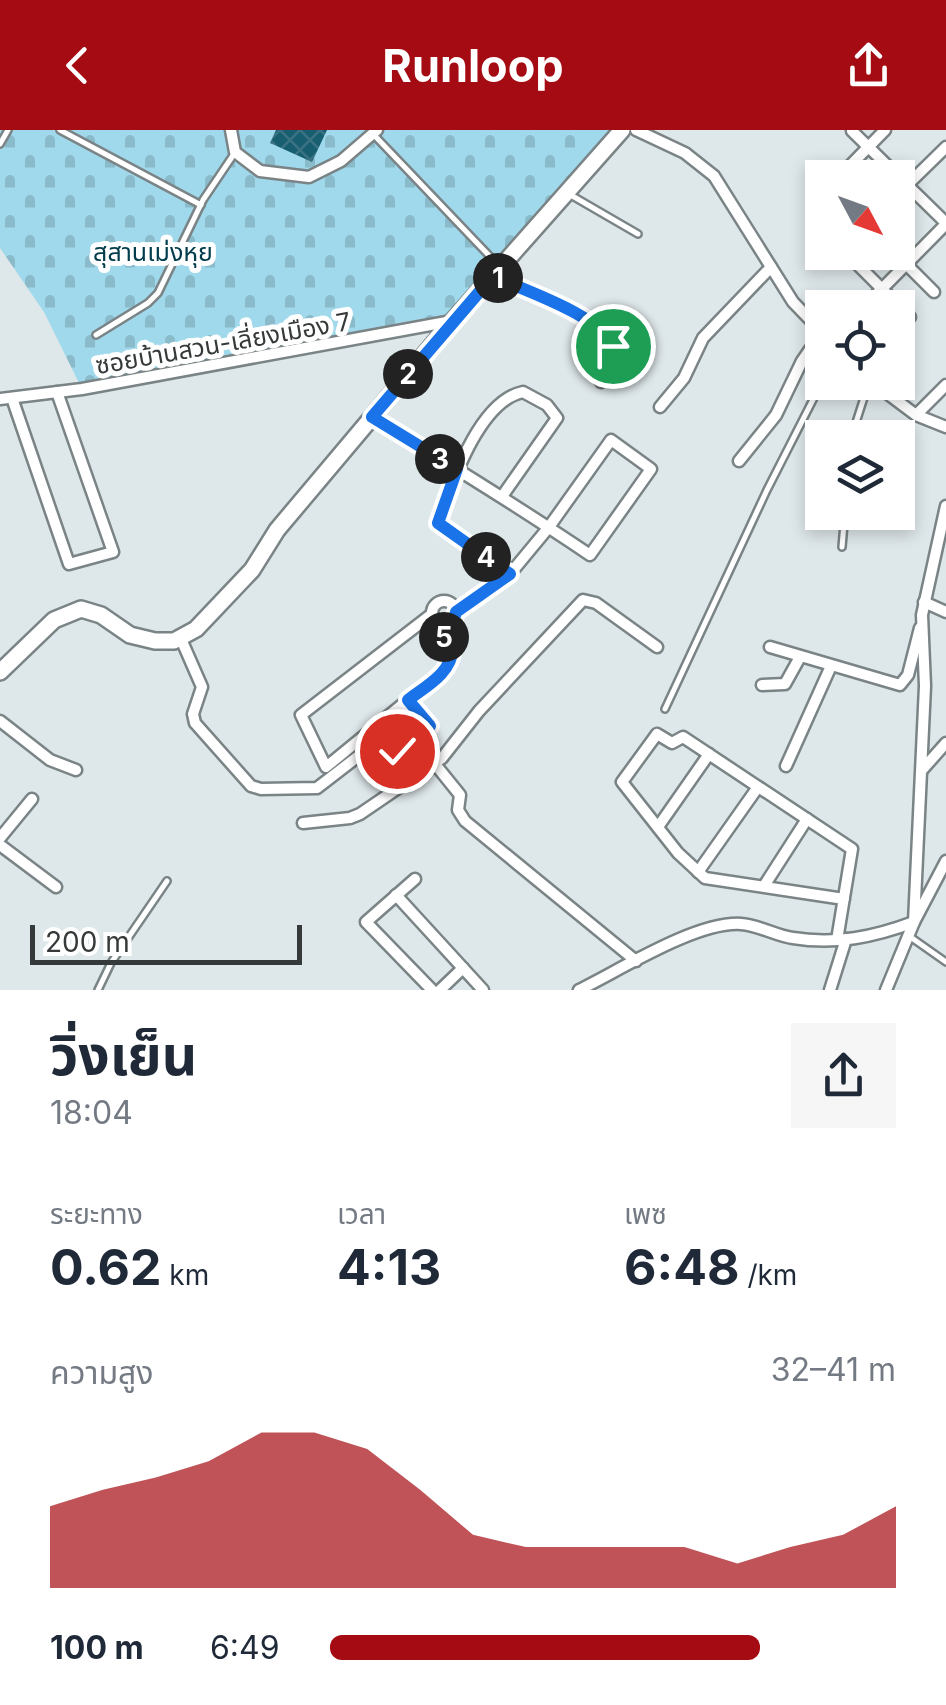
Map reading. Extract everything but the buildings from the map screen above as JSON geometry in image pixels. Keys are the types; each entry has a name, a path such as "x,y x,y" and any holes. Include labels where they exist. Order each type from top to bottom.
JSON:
{"street":[{"path":"232,130 236,152 260,171 310,176 341,161 376,132"},
{"path":"0,672 54,620 81,609 101,614 130,635 155,641 181,639 196,629 252,570 276,530 453,321 622,130"},
{"path":"636,130 686,153 714,176 793,302 805,314"},
{"path":"855,160 885,130"},
{"path":"852,131 882,160"},
{"path":"915,177 946,148"},
{"path":"915,193 946,224 915,255"},
{"path":"660,407 684,378 704,338 772,267"},
{"path":"862,270 882,289 900,270"},
{"path":"912,270 934,292"},
{"path":"497,271 600,329 613,346 601,382"},
{"name":"ซอยบ้านสวน-เลี่ยงเมือง 7","path":"6,398 453,321"},
{"path":"739,461 776,415 805,357"},
{"path":"916,415 946,385"},
{"path":"6,398 69,564 113,552 57,392"},
{"path":"503,496 556,418 539,399 522,392 500,402 457,469 438,523 510,574"},
{"path":"895,400 916,415 946,427"},
{"path":"372,417 503,496 549,527 590,556 652,470 610,440 549,527 510,574 456,612 450,624 436,619"},
{"path":"914,922 925,686 922,622 924,602 940,555 946,506"},
{"path":"303,824 360,814 435,764 583,600 596,603 657,647"},
{"path":"436,619 301,715 326,766 442,674 451,662 453,648 442,635 435,606 450,602 456,612"},
{"path":"924,602 946,612"},
{"path":"770,647 900,684 908,675 922,622"},
{"path":"181,639 202,686 193,714 195,723 251,786 317,788 365,751"},
{"path":"762,685 785,684 800,656"},
{"path":"786,766 830,666"},
{"path":"397,751 430,726 408,700"},
{"path":"0,722 50,760 76,770"},
{"path":"830,990 842,940 852,849 683,737 672,743 657,734 622,782 705,878 844,899"},
{"path":"921,770 941,759 946,744"},
{"path":"658,827 709,754"},
{"path":"435,764 460,795 458,810 465,820 636,961"},
{"path":"698,872 758,787"},
{"path":"32,799 0,841 56,887"},
{"path":"764,886 807,820"},
{"path":"886,990 914,922 946,861"},
{"path":"415,879 366,922 436,990 463,968"},
{"path":"396,895 484,990"},
{"path":"579,990 707,928 742,924 792,938 842,940 877,936 914,922"}],"lane":[{"path":"0,144 8,130"},
{"path":"60,130 201,205"},
{"path":"376,132 497,271"},
{"path":"96,335 155,297 201,205 236,152"},
{"path":"567,192 638,234"},
{"path":"665,709 813,400"},
{"path":"842,547 843,530"},
{"path":"98,990 167,882"},
{"path":"909,936 946,962"}],"green space":[{"name":"สุสานเม่งหุย","path":"0,130 622,130 453,321 82,389 44,312 0,248"}],"route":[{"path":"397,751 430,726 408,700 442,674 451,662 453,648 439,624 453,622 456,612 510,574 438,523 457,469 372,417 493,276 586,320 610,338 613,346"}]}
